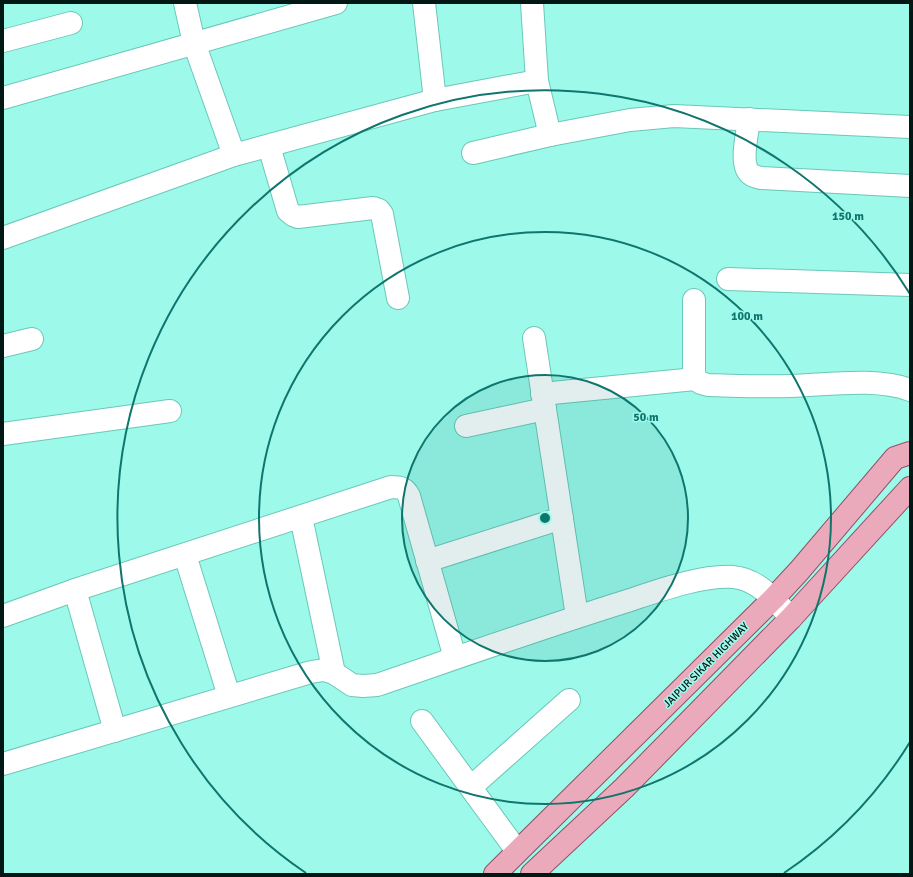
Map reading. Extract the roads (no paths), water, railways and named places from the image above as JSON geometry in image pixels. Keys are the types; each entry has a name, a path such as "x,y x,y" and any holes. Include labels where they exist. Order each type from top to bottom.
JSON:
{"main road":[{"name":"JAIPUR SIKAR HIGHWAY","path":"495,874 774,598 896,458 910,452"},
{"path":"532,874 624,788 791,618 910,488"}],"street":[{"path":"185,3 194,43 234,155"},
{"path":"3,98 336,3"},
{"path":"424,3 435,100"},
{"path":"532,3 537,81 550,135"},
{"path":"3,41 71,23"},
{"path":"3,238 234,155 435,100 537,81"},
{"path":"473,153 550,135 630,120 655,117 674,116 749,118 910,127"},
{"path":"749,118 744,158 746,169 751,175 761,178 910,186"},
{"path":"269,146 288,211 293,215 298,217 373,208 382,214 398,298"},
{"path":"728,279 910,285"},
{"path":"694,300 695,379"},
{"path":"534,338 578,616"},
{"path":"3,346 32,339"},
{"path":"466,426 544,401 695,379 708,385 764,387 865,383 886,385 910,390"},
{"path":"3,434 170,410"},
{"path":"3,616 75,590 391,487 398,487 406,490 409,496 455,658"},
{"path":"301,517 334,673"},
{"path":"427,561 562,518"},
{"path":"184,555 229,696"},
{"path":"3,764 311,672 324,670 334,673 352,684 363,686 377,685 578,616 681,584 712,578 733,577 748,581 774,598 791,618"},
{"path":"75,590 115,731"},
{"path":"471,787 569,700"},
{"path":"422,721 517,851"}]}
